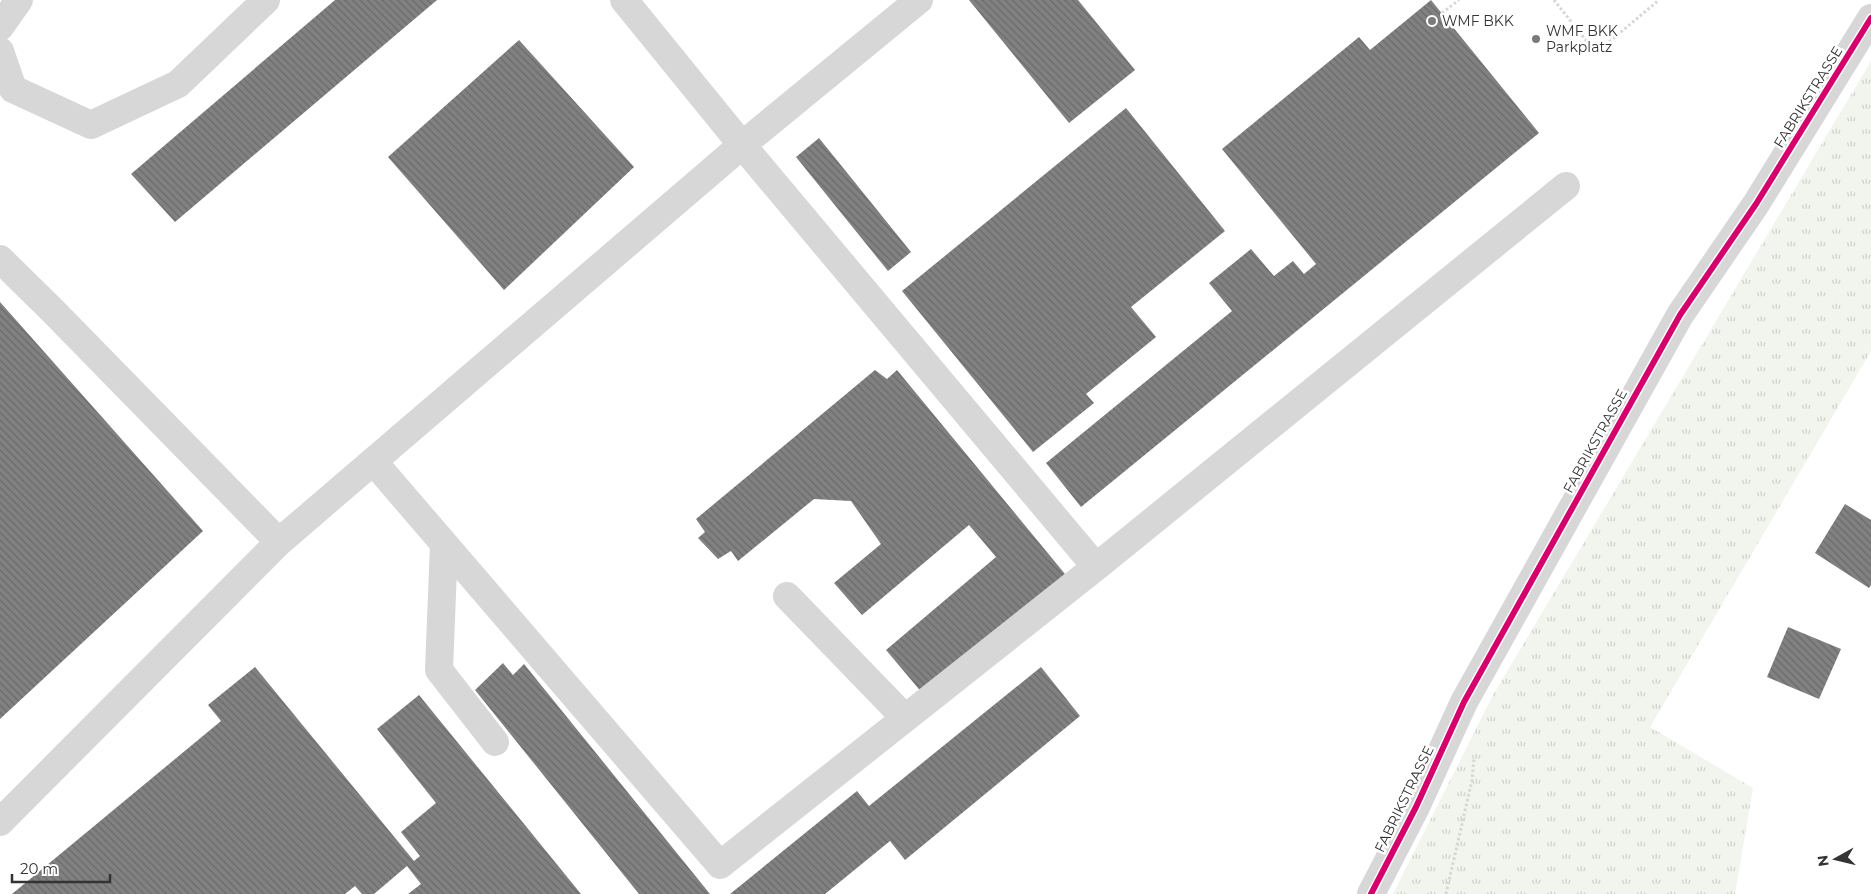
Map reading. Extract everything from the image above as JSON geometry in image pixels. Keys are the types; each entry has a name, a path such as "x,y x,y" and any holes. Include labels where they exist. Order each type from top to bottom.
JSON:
{"street":[{"path":"0,27 19,0"},
{"path":"0,51 13,89 91,125 178,84 266,0"},
{"path":"624,0 742,146 1096,567"},
{"path":"0,822 279,542 742,146 919,0"},
{"name":"FABRIKSTRASSE","path":"1371,894 1416,807 1464,702 1680,315 1756,204 1871,18"},
{"path":"373,461 720,865 1096,567 1566,186"},
{"path":"0,259 54,311 279,542"},
{"path":"444,544 439,670 495,742"},
{"path":"787,596 905,718"}],"path":[{"path":"1442,14 1458,0"},
{"path":"1554,0 1596,53 1659,0"},
{"path":"1446,894 1472,780 1474,754"}],"green space":[{"path":"1871,61 1871,351 1650,727 1753,788 1735,894 1393,894 1493,695"}],"building":[{"path":"335,0 437,0 175,222 131,174"},
{"path":"969,0 1078,0 1135,70 1069,123"},
{"path":"1431,0 1539,133 1081,507 1046,463 1232,311 1209,283 1251,249 1274,276 1293,261 1304,274 1316,264 1222,149 1359,37 1370,50"},
{"path":"519,40 634,167 504,290 388,157"},
{"path":"1126,108 1225,231 1131,307 1156,337 1086,394 1094,403 1033,452 902,291"},
{"path":"819,138 911,252 888,271 796,157"},
{"path":"0,302 203,531 0,719"},
{"path":"875,370 887,379 897,370 1065,574 923,694 886,650 996,557 969,525 862,615 834,583 881,544 851,501 814,499 738,561 731,551 718,559 698,538 705,532 696,519"},
{"path":"1845,504 1871,520 1871,585 1869,588 1815,553"},
{"path":"1788,627 1841,649 1819,699 1767,677"},
{"path":"503,663 513,675 524,664 710,894 639,894 475,690"},
{"path":"255,667 414,861 420,856 401,832 436,803 377,729 419,695 581,894 408,894 421,884 407,866 374,894 362,894 355,886 345,894 12,894 221,721 208,705"},
{"path":"1041,667 1080,716 905,860 890,841 825,894 730,894 857,791 869,806"}],"cycle path":[{"path":"1371,894 1416,807 1464,702 1680,315 1756,204 1871,18"}],"place":[{"name":"WMF BKK","path":"1432,21"},
{"name":"WMF BKK Parkplatz","path":"1536,39"}]}
